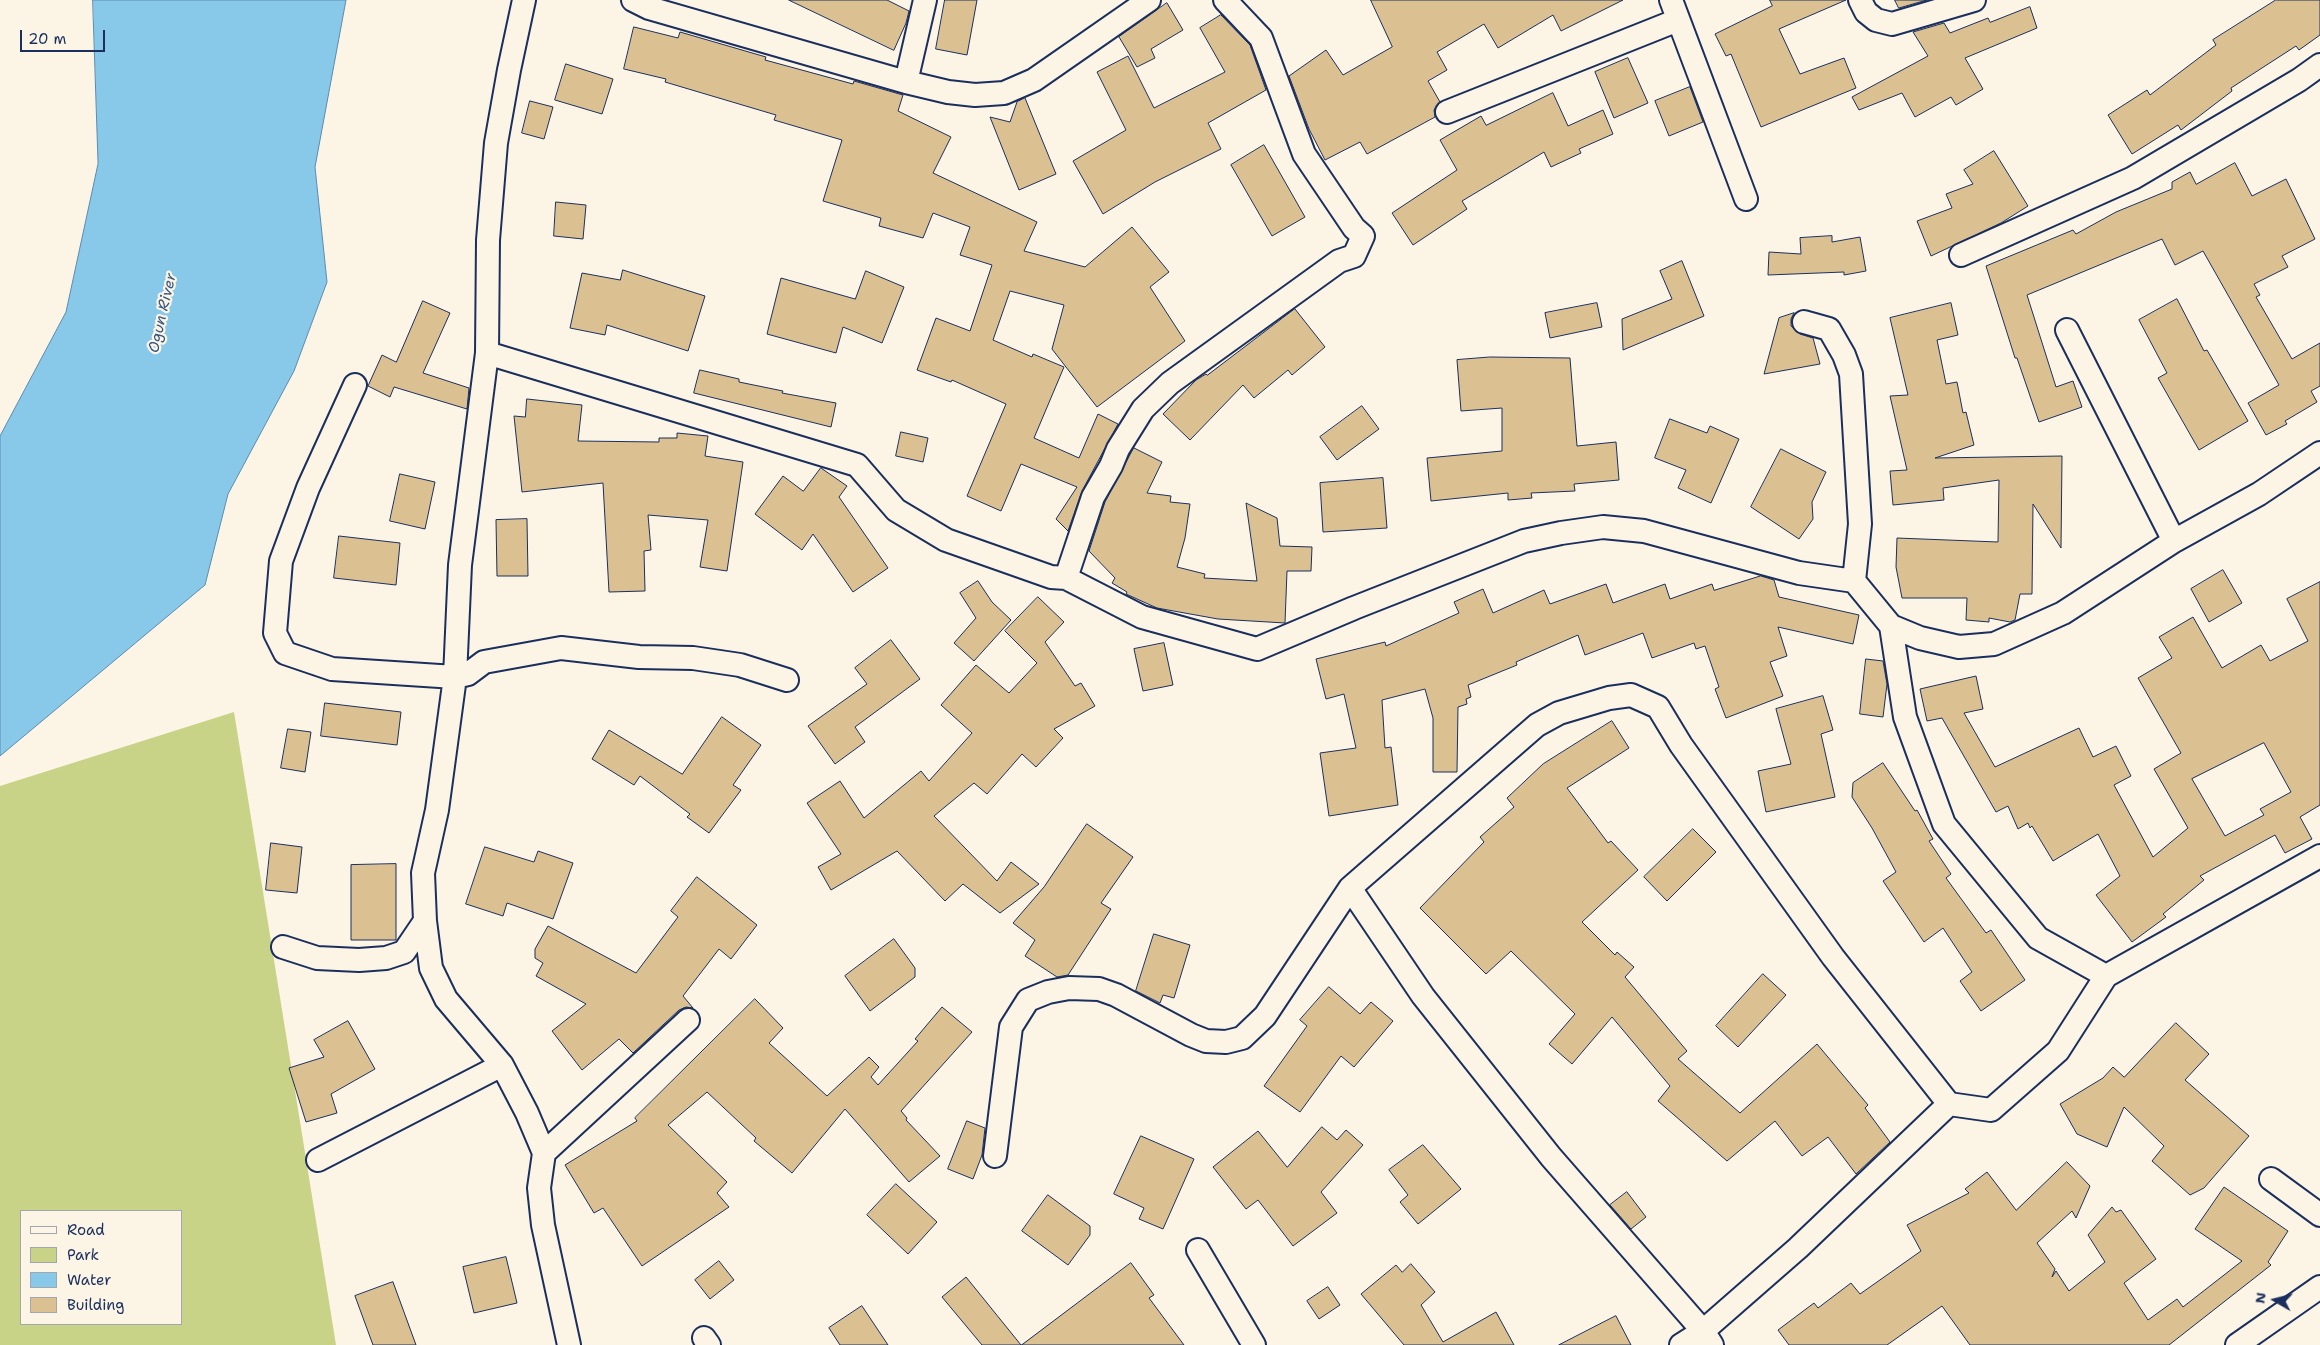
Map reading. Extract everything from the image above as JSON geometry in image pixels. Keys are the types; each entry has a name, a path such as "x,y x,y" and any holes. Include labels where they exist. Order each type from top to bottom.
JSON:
{"street":[{"path":"524,0 496,143 488,240 488,352 460,565 455,677 438,810 423,873 425,921 431,968 446,999 502,1065 527,1113 544,1153 540,1188 543,1225 569,1345"},
{"path":"633,0 650,8 906,82 948,92 975,95 1004,93 1034,80 1150,0"},
{"path":"906,82 925,0"},
{"path":"1066,578 1093,497 1111,466 1118,449 1143,409 1170,383 1240,330 1339,261 1354,256 1363,236 1354,228 1304,154 1261,38 1225,0"},
{"path":"1860,0 1866,12 1876,20 1892,24 1974,0"},
{"path":"1447,112 1674,10 1746,199"},
{"path":"1961,255 2133,178 2299,80 2320,65"},
{"path":"1804,322 1829,329 1844,355 1851,374 1860,524 1854,581"},
{"path":"2067,330 2174,542"},
{"path":"488,352 858,465 896,510 946,540 1051,577 1066,578 1142,617 1257,649 1354,608 1524,541 1561,533 1604,527 1644,531 1800,573 1854,581 1891,626 1920,638 1958,647 1994,644 2063,613 2174,542 2259,494 2320,453"},
{"path":"355,384 308,488 281,561 275,634 285,653 332,669 455,677 468,674 484,662 560,648 640,657 693,658 740,665 786,680"},
{"path":"1891,626 1905,717 1944,824 2038,938 2106,976"},
{"path":"995,1156 1011,1027 1028,1000 1048,992 1069,988 1099,989 1116,995 1206,1041 1226,1042 1242,1038 1265,1016 1350,888 1536,725 1582,704 1632,695 1658,708 1681,745 1833,957 1949,1104 1991,1110 2058,1051 2106,976 2320,856"},
{"path":"1350,888 1424,996 1527,1126 1707,1338"},
{"path":"283,947 317,958 359,960 386,958 404,952 425,921"},
{"path":"544,1153 688,1020"},
{"path":"318,1160 502,1065"},
{"path":"1681,1345 1707,1338 1949,1104"},
{"path":"2271,1179 2320,1215"},
{"path":"1198,1250 1254,1345"},
{"path":"2237,1345 2320,1287"}],"green space":[{"path":"234,712 336,1345 0,1345 0,786"}],"water":[{"name":"Ogun River","path":"93,0 346,0 315,167 327,282 294,371 228,494 205,585 0,756 0,436 66,312 98,164"}],"building":[{"path":"789,0 887,0 909,11 906,23 894,50"},
{"path":"945,0 977,0 967,55 936,49"},
{"path":"1371,0 1623,0 1561,31 1553,15 1498,48 1484,24 1437,52 1447,70 1428,81 1440,102 1434,110 1435,117 1367,154 1360,142 1325,160 1309,129 1289,76 1326,50 1343,75 1392,47"},
{"path":"1770,0 1846,0 1779,29 1800,74 1844,58 1856,88 1761,127 1731,54 1726,56 1715,34 1772,6"},
{"path":"1895,0 1927,0 1899,8"},
{"path":"2276,0 2320,0 2320,35 2299,50 2296,46 2231,88 2232,91 2181,130 2178,125 2132,154 2108,115 2147,90 2150,95 2216,45 2213,40"},
{"path":"1167,3 1183,30 1151,49 1155,58 1137,67 1119,37"},
{"path":"2030,7 2037,28 1965,58 1983,89 1956,105 1951,97 1915,117 1902,93 1859,110 1852,97 1928,56 1913,32 1944,23 1950,33 1988,18 1990,22"},
{"path":"1221,15 1250,45 1266,90 1208,123 1221,149 1155,182 1103,214 1073,161 1126,130 1097,72 1128,56 1154,108 1225,72 1200,28"},
{"path":"634,27 678,38 680,32 766,57 765,60 853,84 854,81 903,95 898,111 951,137 933,173 1037,222 1024,251 1085,267 1132,227 1169,272 1150,287 1185,341 1097,407 1052,349 1064,305 1010,291 993,340 1032,357 1033,354 1064,367 1034,438 1079,458 1098,414 1118,424 1082,491 1068,531 1056,519 1077,487 1021,464 1001,511 967,496 1006,404 952,380 951,382 917,370 936,318 970,331 992,265 960,255 970,227 933,213 923,238 879,226 881,218 823,201 842,140 774,120 776,115 665,82 666,79 624,69"},
{"path":"1628,58 1648,103 1614,118 1595,72"},
{"path":"566,64 613,79 602,114 555,100"},
{"path":"1690,87 1703,122 1669,136 1655,101"},
{"path":"1553,93 1568,126 1603,110 1613,134 1579,149 1581,153 1551,167 1544,152 1462,201 1467,209 1413,245 1392,213 1457,170 1440,140 1481,116 1486,125"},
{"path":"1025,98 1056,174 1019,190 990,117 1010,122 1017,102"},
{"path":"530,101 553,107 544,139 522,133"},
{"path":"1264,145 1305,217 1272,236 1231,165"},
{"path":"1994,151 2028,206 2001,223 1931,256 1917,221 1952,208 1946,194 1973,184 1964,170"},
{"path":"2235,163 2252,196 2286,179 2315,239 2282,256 2288,267 2254,284 2260,295 2256,297 2292,359 2320,343 2320,386 2311,391 2317,402 2285,421 2287,424 2266,435 2248,403 2279,385 2203,251 2175,265 2162,239 2027,295 2056,387 2073,381 2082,407 2039,422 2017,358 2015,358 1986,266 2073,230 2076,234 2116,212 2172,189 2172,182 2190,172 2196,184"},
{"path":"556,202 586,205 583,239 554,236"},
{"path":"1832,236 1832,242 1860,237 1866,271 1844,275 1844,272 1768,275 1769,252 1801,254 1800,238"},
{"path":"1682,261 1704,316 1623,350 1622,319 1672,299 1660,271"},
{"path":"623,270 705,296 688,351 607,325 605,335 570,328 582,273 620,280"},
{"path":"866,271 904,287 882,343 843,327 836,353 767,334 781,278 855,299"},
{"path":"2177,299 2204,351 2207,350 2248,421 2199,450 2158,378 2167,373 2139,320"},
{"path":"423,301 450,313 423,373 469,388 467,409 394,387 390,397 368,386 382,355 396,362"},
{"path":"1597,303 1602,327 1550,338 1545,313"},
{"path":"1951,303 1958,335 1937,340 1946,384 1957,382 1963,413 1966,412 1974,445 1935,458 2062,456 2061,548 2033,504 2032,594 2020,594 2015,620 2010,622 1989,618 1989,622 1966,620 1967,598 1902,598 1896,567 1897,538 1998,542 1999,480 1943,488 1944,500 1893,505 1890,471 1907,470 1890,396 1908,395 1890,318"},
{"path":"1295,309 1325,347 1292,375 1288,370 1254,398 1243,385 1190,440 1163,414 1196,380 1207,375"},
{"path":"1794,313 1791,319 1791,326 1800,334 1813,338 1820,364 1764,374 1779,318"},
{"path":"1490,357 1570,358 1577,446 1616,442 1619,480 1574,484 1575,491 1531,493 1532,498 1508,500 1508,493 1431,501 1427,458 1502,451 1502,408 1461,411 1457,360"},
{"path":"700,370 739,379 739,382 783,391 782,393 836,403 831,427 694,393"},
{"path":"527,399 582,405 578,441 659,442 659,438 677,438 677,433 708,436 705,456 743,462 727,571 700,567 708,520 648,515 651,550 644,551 645,591 609,592 603,483 522,492 514,416 525,417"},
{"path":"1362,406 1379,429 1337,460 1320,437"},
{"path":"1670,419 1707,433 1710,426 1739,439 1711,503 1678,488 1686,470 1655,458"},
{"path":"901,432 928,438 923,462 896,456"},
{"path":"1134,448 1162,462 1147,493 1171,496 1170,502 1190,504 1185,538 1177,567 1205,574 1204,578 1257,581 1246,503 1277,518 1280,546 1312,547 1311,571 1287,571 1285,623 1218,619 1157,608 1126,594 1127,592 1112,583 1115,578 1089,551 1105,502"},
{"path":"1781,449 1826,472 1812,502 1813,519 1799,539 1751,507"},
{"path":"821,468 847,486 839,497 888,568 853,592 813,534 802,550 755,514 783,476 803,491"},
{"path":"400,474 435,482 425,529 390,521"},
{"path":"1383,478 1387,528 1323,532 1320,483"},
{"path":"527,519 528,576 497,576 496,520"},
{"path":"339,536 400,543 396,585 334,578"},
{"path":"2223,570 2242,603 2209,622 2191,589"},
{"path":"1761,576 1774,580 1779,597 1859,615 1853,644 1778,627 1787,656 1770,662 1783,696 1726,718 1715,689 1719,687 1705,646 1696,649 1694,643 1652,658 1643,633 1585,655 1578,635 1516,662 1517,665 1468,685 1471,697 1466,699 1467,704 1458,707 1457,772 1433,772 1433,718 1425,689 1382,700 1385,748 1391,747 1398,805 1329,816 1320,753 1356,748 1344,694 1326,699 1316,659 1385,642 1386,646 1459,613 1454,602 1483,589 1493,613 1544,590 1550,604 1606,584 1613,603 1665,584 1670,599 1712,584 1714,590"},
{"path":"978,581 992,602 1011,620 974,661 954,643 976,618 960,593"},
{"path":"2320,582 2320,805 2300,817 2312,839 2285,853 2275,835 2200,876 2204,880 2163,914 2166,917 2132,942 2096,895 2120,876 2098,834 2053,861 2032,826 2030,828 2028,823 2018,829 2008,806 1996,812 1942,718 1927,721 1920,689 1976,676 1983,709 1964,713 1995,767 2079,728 2093,757 2116,746 2131,776 2114,785 2153,857 2188,828 2154,769 2181,753 2138,678 2172,658 2159,637 2193,617 2222,668 2261,645 2270,661 2308,641 2287,599","holes":["2264,743 2291,792 2260,809 2264,815 2225,836 2192,779"]},
{"path":"1038,597 1064,622 1045,642 1075,686 1081,683 1095,706 1054,729 1063,738 1036,767 1022,754 987,794 974,783 934,816 997,881 1011,862 1039,884 1000,913 963,884 945,901 897,851 831,890 818,867 841,854 807,803 840,781 864,818 921,771 929,781 972,733 941,705 976,665 1009,693 1037,663 1005,631"},
{"path":"891,640 920,679 855,727 865,742 835,764 808,726 867,684 855,668"},
{"path":"1164,643 1173,685 1143,691 1134,649"},
{"path":"1866,659 1883,661 1887,684 1883,717 1860,714"},
{"path":"1823,696 1833,730 1821,734 1835,797 1766,812 1758,771 1791,764 1776,709"},
{"path":"325,703 401,712 397,745 321,736"},
{"path":"722,717 761,745 733,785 741,790 709,833 687,817 690,814 640,776 634,785 592,759 609,730 682,774"},
{"path":"1612,721 1629,748 1567,788 1608,843 1611,841 1638,870 1582,922 1615,955 1617,952 1634,967 1625,977 1687,1051 1678,1059 1740,1113 1817,1044 1868,1105 1865,1108 1890,1142 1856,1174 1828,1137 1802,1156 1775,1121 1727,1161 1658,1101 1670,1086 1612,1017 1572,1064 1549,1044 1575,1014 1511,951 1486,974 1420,908 1484,842 1480,837 1514,807 1507,798 1543,764"},
{"path":"288,729 311,732 305,772 281,768"},
{"path":"1883,763 1915,811 1917,810 1933,839 1929,841 1951,874 1946,878 1986,933 1991,930 2025,980 1981,1011 1960,981 1972,972 1943,928 1924,942 1883,881 1896,872 1872,828 1852,797 1853,783"},
{"path":"1087,824 1133,857 1101,903 1111,909 1068,975 1057,977 1025,956 1035,940 1013,923 1044,887"},
{"path":"1693,829 1716,852 1667,901 1644,877"},
{"path":"271,843 302,847 297,893 266,890"},
{"path":"485,847 534,862 538,851 573,863 553,919 507,903 503,916 466,904"},
{"path":"396,864 396,940 351,940 351,865"},
{"path":"697,877 757,925 731,959 719,949 683,996 693,1008 686,1007 679,1010 633,1053 619,1039 582,1070 552,1031 586,1004 536,976 543,963 535,958 535,949 548,926 636,973 678,917 671,911"},
{"path":"1154,934 1190,945 1174,998 1163,995 1160,1003 1136,991"},
{"path":"894,939 915,968 915,977 870,1011 845,976"},
{"path":"1763,974 1786,995 1738,1047 1716,1026"},
{"path":"1329,987 1360,1014 1371,1002 1393,1021 1354,1067 1341,1056 1300,1112 1264,1086 1307,1026 1300,1020"},
{"path":"755,999 783,1028 769,1043 827,1096 869,1057 879,1067 871,1077 878,1085 918,1041 915,1039 942,1007 972,1032 901,1111 907,1118 906,1120 940,1156 909,1182 845,1109 792,1173 754,1141 756,1138 707,1092 668,1125 727,1182 717,1193 729,1207 642,1266 603,1208 594,1213 565,1165 637,1121 635,1118"},
{"path":"348,1021 375,1069 331,1094 337,1113 306,1122 289,1068 324,1057 314,1040"},
{"path":"2176,1023 2209,1054 2185,1080 2249,1136 2204,1188 2190,1195 2152,1161 2164,1146 2124,1107 2107,1147 2077,1134 2060,1104 2103,1078 2113,1067 2124,1077"},
{"path":"967,1121 985,1128 982,1155 973,1179 948,1169"},
{"path":"1322,1127 1337,1140 1346,1130 1363,1145 1321,1192 1337,1213 1293,1246 1258,1200 1246,1209 1213,1167 1258,1131 1287,1167"},
{"path":"1141,1136 1194,1159 1163,1229 1139,1219 1144,1208 1114,1194"},
{"path":"1423,1145 1461,1189 1418,1224 1400,1202 1408,1195 1389,1170"},
{"path":"2067,1162 2090,1186 2076,1218 2072,1211 2037,1243 2055,1269 2052,1277 2056,1271 2069,1291 2105,1262 2088,1235 2112,1207 2116,1212 2121,1210 2156,1259 2124,1283 2148,1320 2177,1299 2183,1307 2242,1261 2195,1229 2224,1187 2288,1231 2268,1262 2271,1265 2169,1345 1970,1345 1942,1306 1887,1345 1789,1345 1778,1330 1814,1303 1818,1308 1851,1283 1860,1294 1921,1251 1907,1225 1969,1193 1965,1189 1987,1172 2016,1210"},
{"path":"896,1184 937,1222 908,1254 867,1215"},
{"path":"1627,1192 1646,1217 1631,1229 1610,1205"},
{"path":"1048,1195 1090,1226 1090,1235 1068,1265 1022,1231"},
{"path":"506,1257 517,1303 474,1313 463,1267"},
{"path":"719,1261 734,1280 710,1299 695,1280"},
{"path":"1131,1263 1154,1295 1149,1298 1184,1345 1021,1345"},
{"path":"1411,1264 1435,1292 1421,1305 1443,1342 1496,1312 1514,1345 1404,1345 1361,1294 1396,1265 1402,1272"},
{"path":"966,1277 1021,1345 982,1345 942,1297"},
{"path":"393,1282 416,1345 373,1345 355,1296"},
{"path":"1328,1287 1340,1305 1319,1319 1307,1301"},
{"path":"862,1306 888,1345 840,1345 829,1328"},
{"path":"1616,1316 1631,1345 1559,1345"}]}
